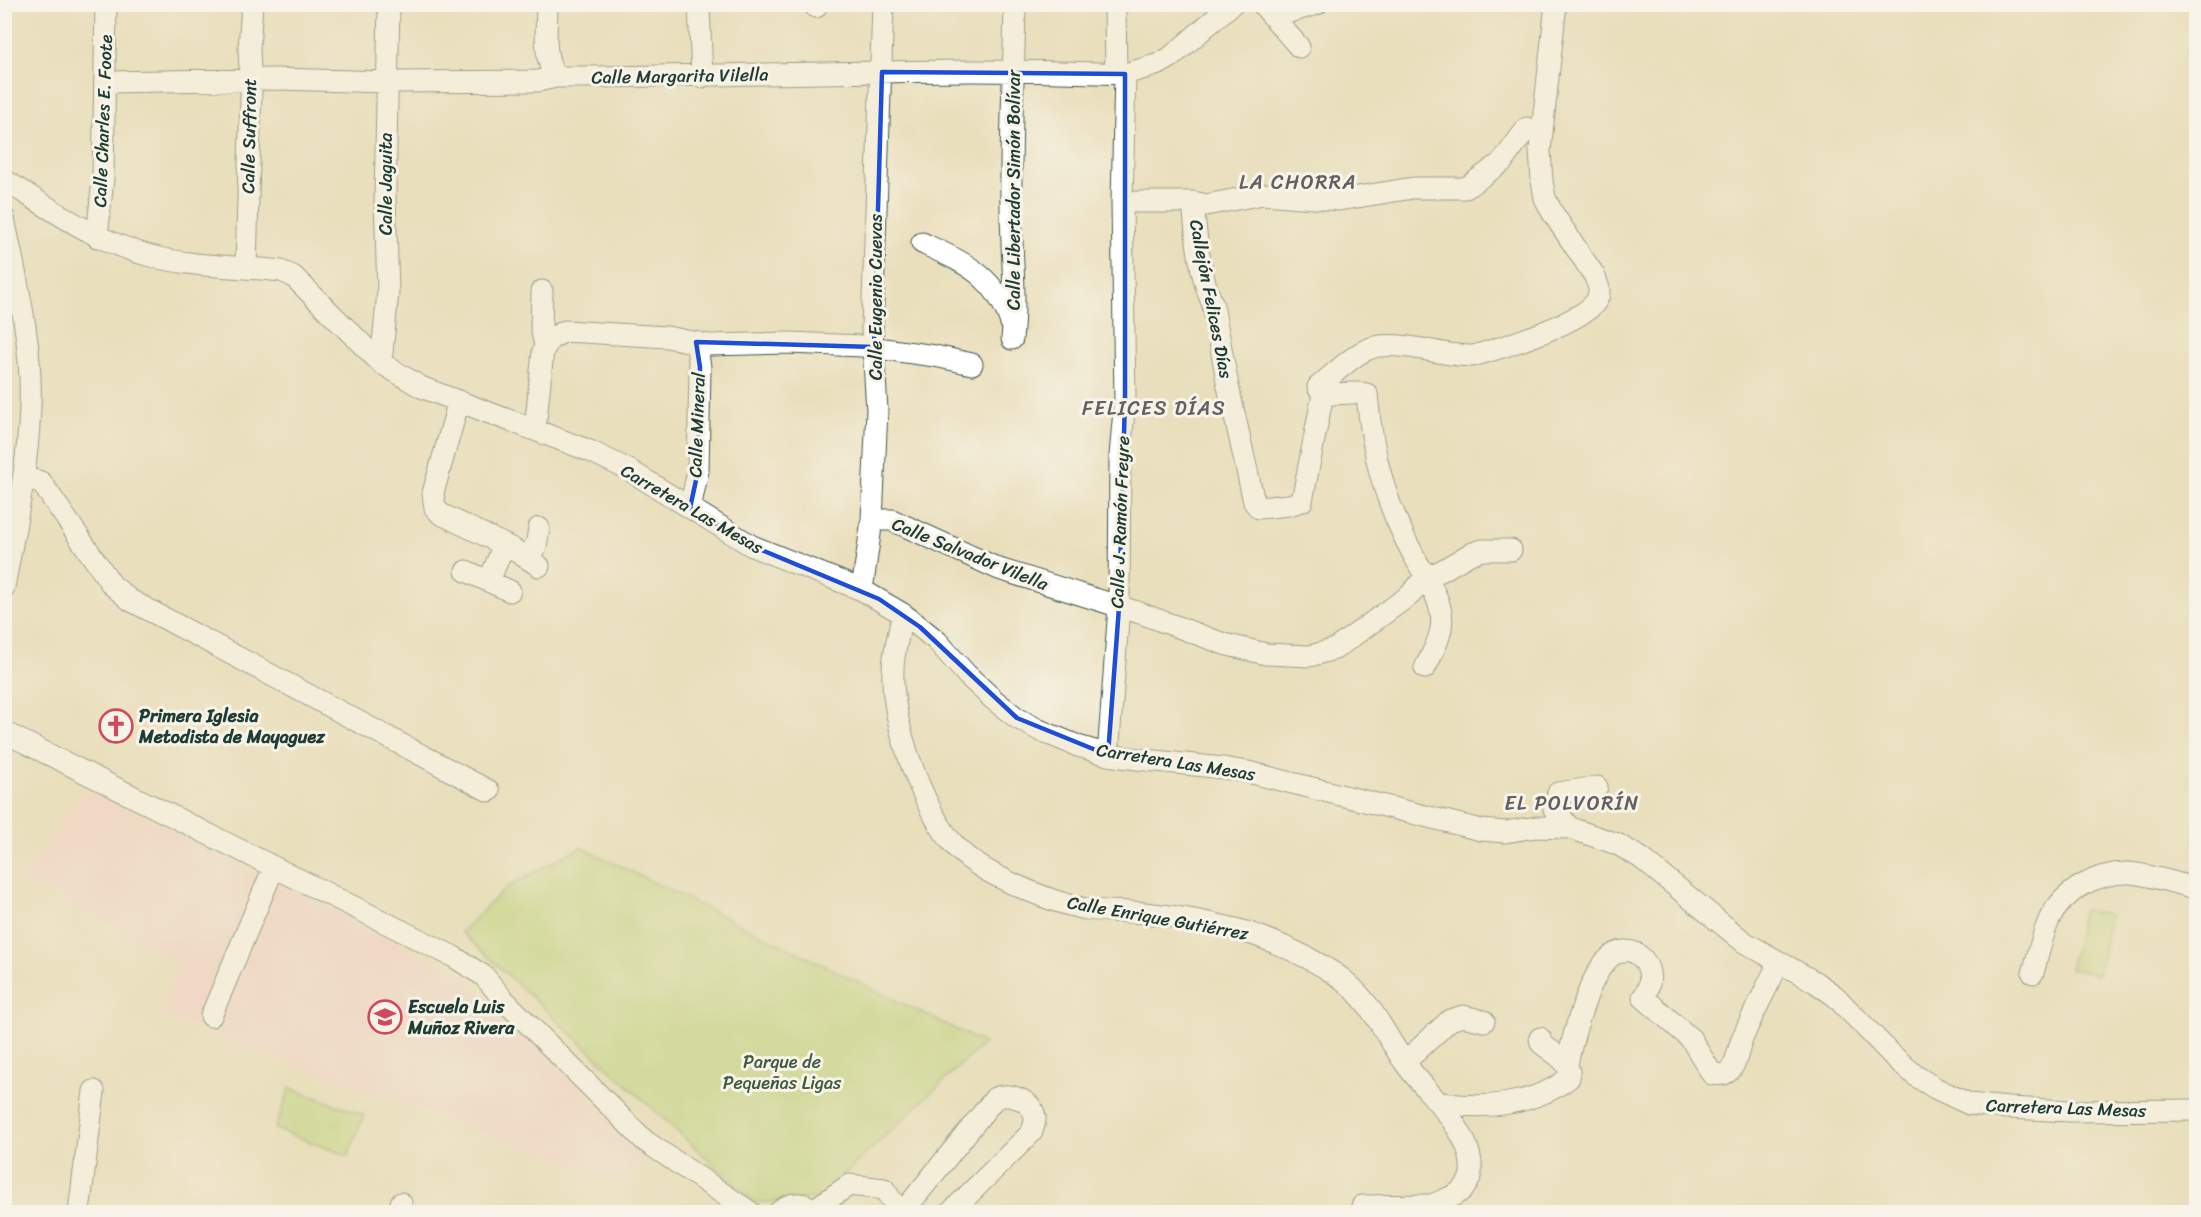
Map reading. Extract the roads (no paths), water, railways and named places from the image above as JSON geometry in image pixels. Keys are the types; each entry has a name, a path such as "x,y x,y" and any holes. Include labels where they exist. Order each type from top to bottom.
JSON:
{"street":[{"name":"Calle Charles E. Foote","path":"97,237 103,179 106,4"},
{"name":"Calle Suffront","path":"246,267 252,4"},
{"name":"Calle Jaguita","path":"381,363 388,291 385,199 389,4"},
{"path":"548,4 547,51 550,69 555,77"},
{"name":"Calle Eugenio Cuevas","path":"862,590 872,520 877,410 872,329 883,4"},
{"name":"Calle Libertador Simón Bolívar","path":"922,243 963,262 986,280 1003,301 1013,334 1016,303 1011,250 1011,200 1015,4"},
{"name":"Calle J. Ramón Freyre","path":"1108,755 1119,607 1120,456 1125,399 1120,74 1115,4"},
{"name":"Calle Margarita Vilella","path":"106,82 538,81 555,77 702,77 882,72 1120,74 1151,67 1171,57 1232,4"},
{"path":"1268,11 1317,4"},
{"path":"1320,390 1367,350 1403,347 1460,357 1473,356 1565,323 1586,312 1596,302 1599,286 1552,212 1545,198 1542,181 1540,150 1556,4"},
{"path":"699,6 702,77"},
{"path":"1268,11 1299,48"},
{"path":"1122,202 1193,202 1206,205 1263,194 1315,196 1339,200 1413,188 1466,188 1502,162 1527,128"},
{"name":"Carretera Las Mesas","path":"4,180 97,237 148,256 174,261 280,271 293,276 326,306 381,363 421,387 590,451 629,470 752,546 862,590 903,614 937,641 967,675 994,700 1017,718 1039,730 1108,755 1248,772 1481,830 1505,832 1536,827 1570,828 1617,844 1641,858 1675,884 1687,897 1709,911 1744,942 1835,996 1893,1056 1916,1076 1969,1104 2070,1111 2196,1110"},
{"name":"Callejón Felices Días","path":"1193,202 1200,256 1209,295 1214,305 1228,387 1254,502 1259,508 1289,505 1302,501 1320,390"},
{"path":"4,218 25,325 30,405 24,477 4,587"},
{"path":"535,430 545,345 541,328 542,291"},
{"path":"545,345 556,334 565,331 667,337 709,345 789,343 874,348 935,356 972,364"},
{"name":"Calle Mineral","path":"690,508 698,471 700,367 696,342"},
{"path":"1320,390 1354,391 1367,394 1374,453 1393,512 1412,553 1441,605 1443,618 1435,648 1425,668"},
{"path":"459,401 433,493 433,502 441,514 531,561 539,528"},
{"path":"24,477 41,482 112,585 130,600 489,791"},
{"name":"Calle Salvador Vilella","path":"872,520 892,520 999,569 1246,650 1266,654 1310,656 1327,652 1345,643 1410,595 1426,577"},
{"path":"489,581 504,545"},
{"path":"1426,577 1441,572 1470,554 1482,550 1511,550"},
{"path":"466,571 510,591"},
{"name":"Calle Enrique Gutiérrez","path":"903,614 894,652 893,673 900,721 917,783 943,830 957,848 973,861 1018,887 1084,908 1177,918 1241,931 1263,938 1323,967 1342,979 1372,1008 1405,1062 1438,1102 1464,1139 1471,1173 1467,1184 1456,1196 1424,1209 1362,1206"},
{"path":"4,732 454,957 484,976 503,999 645,1141 750,1212"},
{"path":"1570,828 1554,809 1558,793 1597,787"},
{"path":"211,1016 274,867"},
{"path":"2032,973 2048,922 2055,909 2065,898 2092,880 2108,875 2129,873 2196,888"},
{"path":"1567,1065 1578,1021 1593,983 1612,956 1628,951 1639,953 1649,973 1648,991 1642,997 1691,1039 1712,1074 1723,1075 1734,1065 1736,1052 1779,962"},
{"path":"1405,1062 1450,1020 1464,1016 1484,1022"},
{"path":"1438,1102 1462,1106 1489,1105 1528,1099 1569,1078 1570,1072 1567,1065 1541,1043 1540,1038"},
{"path":"79,1212 94,1091"},
{"path":"779,1212 795,1204 808,1206 814,1211 849,1185 884,1189 901,1212 995,1098 1003,1094 1016,1096 1031,1108 1035,1119 1032,1132 951,1212"}],"place":[{"name":"Primera Iglesia Metodista de Mayaguez","path":"116,726"},
{"name":"Escuela Luis Muñoz Rivera","path":"385,1017"}],"district":[{"name":"LA CHORRA","path":"1298,182"},
{"name":"FELICES DÍAS","path":"1154,408"},
{"name":"EL POLVORÍN","path":"1572,803"}],"park label":[{"name":"Parque de Pequeñas Ligas","path":"782,1072"}]}
